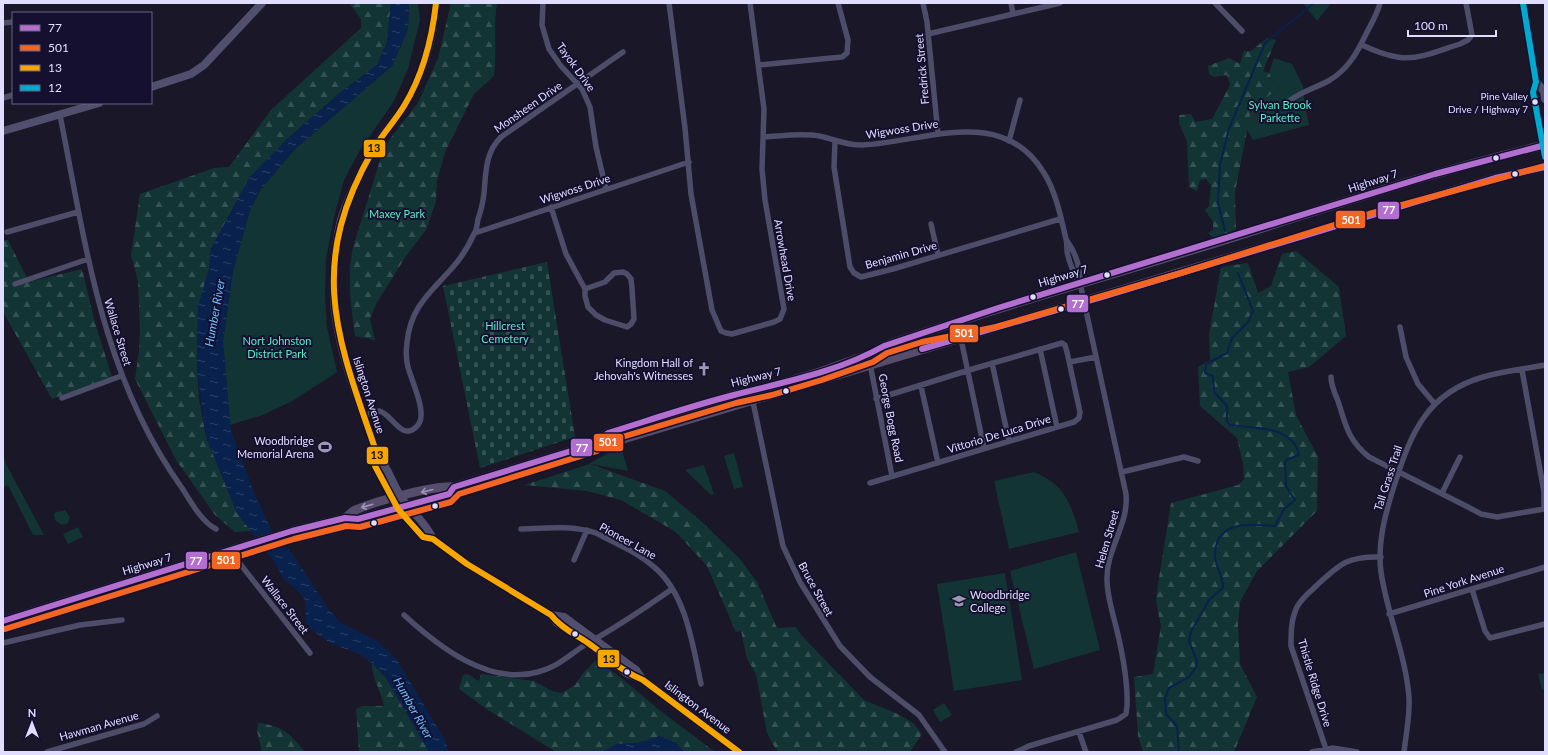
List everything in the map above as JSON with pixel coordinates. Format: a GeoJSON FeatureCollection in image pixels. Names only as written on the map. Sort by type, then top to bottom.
{"type":"FeatureCollection","features":[{"type":"Feature","properties":{"kind":"main road"},"geometry":{"type":"LineString","coordinates":[[152,87],[191,74],[204,65],[261,3]]}},
{"type":"Feature","properties":{"kind":"main road","name":"Islington Avenue"},"geometry":{"type":"LineString","coordinates":[[436,3],[432,36],[412,90],[404,106],[378,142],[344,209],[339,236],[334,283],[336,317],[350,376],[378,457],[384,464],[396,497],[398,509],[423,537],[433,539],[467,564],[551,615],[558,623],[636,670],[643,680],[739,752]]}},
{"type":"Feature","properties":{"kind":"main road"},"geometry":{"type":"LineString","coordinates":[[1523,3],[1536,82],[1533,92],[1545,157]]}},
{"type":"Feature","properties":{"kind":"main road"},"geometry":{"type":"LineString","coordinates":[[1536,82],[1544,91],[1545,99]]}},
{"type":"Feature","properties":{"kind":"main road"},"geometry":{"type":"LineString","coordinates":[[3,131],[96,104]]}},
{"type":"Feature","properties":{"kind":"main road","name":"Highway 7"},"geometry":{"type":"LineString","coordinates":[[345,518],[357,509],[396,497],[445,486],[454,487],[594,444],[610,443],[820,372],[870,354],[884,346],[945,325],[1435,174],[1544,145]]}},
{"type":"Feature","properties":{"kind":"main road","name":"Highway 7"},"geometry":{"type":"LineString","coordinates":[[751,396],[960,339],[1495,178],[1545,167]]}},
{"type":"Feature","properties":{"kind":"main road","name":"Highway 7"},"geometry":{"type":"LineString","coordinates":[[3,621],[292,531],[345,518],[358,519],[449,494],[454,487]]}},
{"type":"Feature","properties":{"kind":"main road","name":"Islington Avenue"},"geometry":{"type":"LineString","coordinates":[[396,497],[408,506],[429,529],[433,539]]}},
{"type":"Feature","properties":{"kind":"street","name":"Tayok Drive"},"geometry":{"type":"LineString","coordinates":[[543,3],[542,25],[549,49],[585,93],[590,107],[596,147],[606,189]]}},
{"type":"Feature","properties":{"kind":"street"},"geometry":{"type":"LineString","coordinates":[[669,3],[689,162]]}},
{"type":"Feature","properties":{"kind":"street"},"geometry":{"type":"LineString","coordinates":[[750,3],[764,109],[765,137]]}},
{"type":"Feature","properties":{"kind":"street"},"geometry":{"type":"LineString","coordinates":[[759,65],[842,57],[847,53],[848,40],[838,3]]}},
{"type":"Feature","properties":{"kind":"street","name":"Fredrick Street"},"geometry":{"type":"LineString","coordinates":[[924,3],[938,134]]}},
{"type":"Feature","properties":{"kind":"street"},"geometry":{"type":"LineString","coordinates":[[1010,3],[1013,14]]}},
{"type":"Feature","properties":{"kind":"street"},"geometry":{"type":"LineString","coordinates":[[928,34],[1060,3]]}},
{"type":"Feature","properties":{"kind":"street"},"geometry":{"type":"LineString","coordinates":[[1215,3],[1242,32]]}},
{"type":"Feature","properties":{"kind":"street"},"geometry":{"type":"LineString","coordinates":[[1289,101],[1301,92],[1322,84],[1344,70],[1362,45],[1380,3]]}},
{"type":"Feature","properties":{"kind":"street"},"geometry":{"type":"LineString","coordinates":[[1362,45],[1388,56],[1407,59],[1460,44],[1472,36],[1466,3]]}},
{"type":"Feature","properties":{"kind":"street","name":"Monsheen Drive"},"geometry":{"type":"LineString","coordinates":[[365,416],[378,411],[384,413],[398,428],[404,430],[411,430],[422,420],[421,409],[408,367],[406,348],[412,318],[426,295],[454,266],[475,233],[484,199],[487,160],[493,146],[501,137],[623,52]]}},
{"type":"Feature","properties":{"kind":"street"},"geometry":{"type":"LineString","coordinates":[[1009,141],[1020,100]]}},
{"type":"Feature","properties":{"kind":"street","name":"Wallace Street"},"geometry":{"type":"LineString","coordinates":[[60,115],[88,259],[104,322],[121,376],[164,462],[205,520],[216,529]]}},
{"type":"Feature","properties":{"kind":"street","name":"Wigwoss Drive"},"geometry":{"type":"LineString","coordinates":[[765,137],[804,135],[819,136],[835,142],[862,146],[965,131],[982,132],[1009,141],[1031,157],[1044,173],[1053,192],[1067,241],[1074,250],[1080,268],[1080,283],[1084,302]]}},
{"type":"Feature","properties":{"kind":"street","name":"Arrowhead Drive"},"geometry":{"type":"LineString","coordinates":[[689,162],[696,221],[712,310],[717,325],[721,331],[732,334],[774,322],[780,319],[784,309],[765,200],[762,169],[765,137]]}},
{"type":"Feature","properties":{"kind":"street","name":"Benjamin Drive"},"geometry":{"type":"LineString","coordinates":[[835,142],[834,167],[850,267],[854,273],[861,277],[1060,219]]}},
{"type":"Feature","properties":{"kind":"street","name":"Wigwoss Drive"},"geometry":{"type":"LineString","coordinates":[[475,233],[689,162]]}},
{"type":"Feature","properties":{"kind":"street"},"geometry":{"type":"LineString","coordinates":[[551,207],[566,254],[585,289],[588,307],[596,315],[614,324],[627,327],[632,324],[634,319],[632,288],[631,279],[627,274],[623,272],[614,273],[605,282],[585,289]]}},
{"type":"Feature","properties":{"kind":"street"},"geometry":{"type":"LineString","coordinates":[[7,232],[78,212]]}},
{"type":"Feature","properties":{"kind":"street"},"geometry":{"type":"LineString","coordinates":[[931,224],[938,255]]}},
{"type":"Feature","properties":{"kind":"street"},"geometry":{"type":"LineString","coordinates":[[15,284],[88,259]]}},
{"type":"Feature","properties":{"kind":"street","name":"Helen Street"},"geometry":{"type":"LineString","coordinates":[[1016,752],[1029,746],[1117,720],[1126,714],[1127,698],[1119,642],[1109,602],[1106,579],[1110,557],[1126,513],[1126,494],[1084,302]]}},
{"type":"Feature","properties":{"kind":"street"},"geometry":{"type":"LineString","coordinates":[[1400,327],[1406,357],[1418,384],[1434,403]]}},
{"type":"Feature","properties":{"kind":"street"},"geometry":{"type":"LineString","coordinates":[[960,339],[984,448]]}},
{"type":"Feature","properties":{"kind":"street","name":"Vittorio De Luca Drive"},"geometry":{"type":"LineString","coordinates":[[870,483],[1074,422],[1079,418],[1080,412],[1070,362],[1065,345],[1062,343],[876,399]]}},
{"type":"Feature","properties":{"kind":"street"},"geometry":{"type":"LineString","coordinates":[[1040,349],[1057,427]]}},
{"type":"Feature","properties":{"kind":"street"},"geometry":{"type":"LineString","coordinates":[[1070,362],[1096,357]]}},
{"type":"Feature","properties":{"kind":"street"},"geometry":{"type":"LineString","coordinates":[[992,363],[1010,441]]}},
{"type":"Feature","properties":{"kind":"street","name":"George Bogg Road"},"geometry":{"type":"LineString","coordinates":[[870,364],[892,476]]}},
{"type":"Feature","properties":{"kind":"street","name":"Tall Grass Trail"},"geometry":{"type":"LineString","coordinates":[[1404,752],[1410,710],[1409,696],[1405,672],[1381,573],[1382,537],[1387,510],[1399,471],[1415,432],[1434,403],[1454,390],[1477,379],[1545,365]]}},
{"type":"Feature","properties":{"kind":"street"},"geometry":{"type":"LineString","coordinates":[[1331,377],[1343,423],[1352,440],[1369,457],[1474,510],[1492,517],[1544,509],[1544,492],[1522,370]]}},
{"type":"Feature","properties":{"kind":"street"},"geometry":{"type":"LineString","coordinates":[[62,398],[121,376]]}},
{"type":"Feature","properties":{"kind":"street"},"geometry":{"type":"LineString","coordinates":[[922,386],[938,463]]}},
{"type":"Feature","properties":{"kind":"street","name":"Bruce Street"},"geometry":{"type":"LineString","coordinates":[[751,396],[783,546],[800,582],[816,611],[840,646],[870,677],[919,715],[944,752]]}},
{"type":"Feature","properties":{"kind":"street"},"geometry":{"type":"LineString","coordinates":[[1122,472],[1184,457],[1198,461]]}},
{"type":"Feature","properties":{"kind":"street"},"geometry":{"type":"LineString","coordinates":[[1442,493],[1460,457]]}},
{"type":"Feature","properties":{"kind":"street","name":"Pioneer Lane"},"geometry":{"type":"LineString","coordinates":[[521,529],[573,528],[587,530],[596,533],[646,560],[662,574],[680,602],[702,684]]}},
{"type":"Feature","properties":{"kind":"street","name":"Pioneer Lane"},"geometry":{"type":"LineString","coordinates":[[574,560],[587,530]]}},
{"type":"Feature","properties":{"kind":"street","name":"Wallace Street"},"geometry":{"type":"LineString","coordinates":[[230,551],[310,653]]}},
{"type":"Feature","properties":{"kind":"street","name":"Thistle Ridge Drive"},"geometry":{"type":"LineString","coordinates":[[1326,749],[1291,646],[1290,632],[1293,617],[1297,606],[1306,595],[1341,564],[1358,557],[1381,557]]}},
{"type":"Feature","properties":{"kind":"street","name":"Pine York Avenue"},"geometry":{"type":"LineString","coordinates":[[1390,614],[1545,567]]}},
{"type":"Feature","properties":{"kind":"street"},"geometry":{"type":"LineString","coordinates":[[404,615],[420,629],[464,660],[498,672],[521,674],[538,672],[568,658],[672,589]]}},
{"type":"Feature","properties":{"kind":"street"},"geometry":{"type":"LineString","coordinates":[[1472,589],[1485,631],[1490,638],[1545,624]]}},
{"type":"Feature","properties":{"kind":"street"},"geometry":{"type":"LineString","coordinates":[[3,643],[80,625],[122,620]]}},
{"type":"Feature","properties":{"kind":"street","name":"Hawman Avenue"},"geometry":{"type":"LineString","coordinates":[[47,752],[144,724],[157,716]]}},
{"type":"Feature","properties":{"kind":"street"},"geometry":{"type":"LineString","coordinates":[[1079,732],[1086,752]]}},
{"type":"Feature","properties":{"kind":"street"},"geometry":{"type":"LineString","coordinates":[[1312,752],[1333,748],[1357,752]]}},
{"type":"Feature","properties":{"kind":"green space"},"geometry":{"type":"Polygon","coordinates":[[[349,3],[391,3],[387,42],[377,65],[341,92],[288,138],[249,178],[211,249],[209,269],[198,307],[197,370],[199,399],[206,437],[237,513],[251,531],[235,532],[215,515],[176,460],[135,379],[140,329],[138,281],[131,255],[140,194],[214,168],[229,167],[271,110],[361,28],[361,19],[349,3]]]}},
{"type":"Feature","properties":{"kind":"green space","name":"Nort Johnston District Park"},"geometry":{"type":"Polygon","coordinates":[[[409,3],[418,3],[420,20],[408,69],[394,101],[360,150],[344,180],[334,217],[326,259],[325,296],[327,327],[337,372],[294,400],[263,415],[230,425],[223,341],[233,271],[250,210],[261,189],[295,149],[392,66],[408,29],[409,3]]]}},
{"type":"Feature","properties":{"kind":"green space","name":"Maxey Park"},"geometry":{"type":"Polygon","coordinates":[[[451,3],[497,3],[495,21],[494,76],[474,94],[445,152],[437,181],[436,201],[426,230],[406,256],[376,304],[370,319],[375,340],[355,336],[350,278],[350,266],[354,244],[382,154],[389,140],[418,103],[438,58],[451,3]]]}},
{"type":"Feature","properties":{"kind":"green space"},"geometry":{"type":"Polygon","coordinates":[[[1303,3],[1331,3],[1317,21],[1303,3]]]}},
{"type":"Feature","properties":{"kind":"green space"},"geometry":{"type":"Polygon","coordinates":[[[1267,38],[1276,40],[1263,71],[1269,73],[1274,84],[1280,88],[1278,91],[1266,97],[1251,111],[1235,192],[1236,230],[1213,238],[1208,233],[1213,230],[1213,222],[1205,210],[1209,206],[1211,185],[1206,179],[1200,180],[1197,191],[1189,187],[1187,141],[1179,123],[1179,115],[1191,114],[1195,122],[1212,119],[1230,85],[1227,75],[1214,77],[1209,74],[1208,66],[1229,58],[1240,64],[1244,51],[1251,51],[1267,38]]]}},
{"type":"Feature","properties":{"kind":"green space","name":"Sylvan Brook Parkette"},"geometry":{"type":"Polygon","coordinates":[[[1274,58],[1292,64],[1303,86],[1309,125],[1253,140],[1246,128],[1251,111],[1266,97],[1278,91],[1280,88],[1274,84],[1269,73],[1274,58]]]}},
{"type":"Feature","properties":{"kind":"green space"},"geometry":{"type":"Polygon","coordinates":[[[3,240],[8,240],[29,282],[82,269],[94,319],[112,377],[52,399],[3,312],[3,240]]]}},
{"type":"Feature","properties":{"kind":"green space"},"geometry":{"type":"Polygon","coordinates":[[[1296,251],[1339,287],[1346,336],[1309,367],[1288,372],[1296,415],[1318,457],[1317,511],[1257,571],[1240,602],[1238,625],[1240,664],[1257,697],[1234,752],[1143,752],[1138,736],[1134,677],[1153,674],[1161,626],[1156,601],[1171,503],[1238,485],[1244,479],[1243,464],[1237,438],[1200,406],[1198,367],[1210,360],[1209,334],[1221,267],[1248,263],[1258,293],[1271,286],[1282,254],[1296,251]]]}},
{"type":"Feature","properties":{"kind":"green space","name":"Hillcrest Cemetery"},"geometry":{"type":"Polygon","coordinates":[[[547,262],[575,437],[480,468],[443,286],[547,262]]]}},
{"type":"Feature","properties":{"kind":"green space"},"geometry":{"type":"Polygon","coordinates":[[[621,446],[628,471],[590,464],[590,463],[621,446]]]}},
{"type":"Feature","properties":{"kind":"green space"},"geometry":{"type":"Polygon","coordinates":[[[3,453],[6,464],[44,535],[33,535],[8,485],[3,487],[3,453]]]}},
{"type":"Feature","properties":{"kind":"green space"},"geometry":{"type":"Polygon","coordinates":[[[734,453],[743,487],[734,489],[724,456],[734,453]]]}},
{"type":"Feature","properties":{"kind":"green space"},"geometry":{"type":"Polygon","coordinates":[[[590,464],[665,491],[702,522],[739,558],[757,582],[777,628],[796,627],[801,635],[864,700],[898,714],[913,723],[922,734],[910,752],[779,752],[775,748],[767,733],[756,674],[747,659],[741,631],[736,632],[707,566],[676,532],[621,500],[587,491],[524,485],[590,464]]]}},
{"type":"Feature","properties":{"kind":"green space"},"geometry":{"type":"Polygon","coordinates":[[[704,465],[714,494],[711,495],[685,470],[704,465]]]}},
{"type":"Feature","properties":{"kind":"green space"},"geometry":{"type":"Polygon","coordinates":[[[1034,472],[1053,482],[1065,496],[1073,512],[1079,532],[1009,549],[994,481],[1034,472]]]}},
{"type":"Feature","properties":{"kind":"green space"},"geometry":{"type":"Polygon","coordinates":[[[65,510],[70,518],[68,523],[62,525],[55,520],[54,513],[65,510]]]}},
{"type":"Feature","properties":{"kind":"green space"},"geometry":{"type":"Polygon","coordinates":[[[78,527],[83,537],[68,544],[63,534],[78,527]]]}},
{"type":"Feature","properties":{"kind":"green space"},"geometry":{"type":"Polygon","coordinates":[[[1076,552],[1100,650],[1034,669],[1010,571],[1076,552]]]}},
{"type":"Feature","properties":{"kind":"green space"},"geometry":{"type":"Polygon","coordinates":[[[1005,573],[1022,680],[954,691],[937,584],[1005,573]]]}},
{"type":"Feature","properties":{"kind":"green space"},"geometry":{"type":"Polygon","coordinates":[[[596,660],[620,677],[658,709],[715,752],[684,752],[677,744],[660,736],[638,743],[617,744],[602,752],[556,752],[488,710],[459,689],[463,675],[467,674],[479,681],[481,674],[534,681],[552,691],[562,693],[575,685],[583,673],[596,660]]]}},
{"type":"Feature","properties":{"kind":"green space"},"geometry":{"type":"Polygon","coordinates":[[[372,663],[386,678],[429,752],[359,752],[356,709],[362,706],[384,706],[373,673],[372,663]]]}},
{"type":"Feature","properties":{"kind":"green space"},"geometry":{"type":"Polygon","coordinates":[[[1545,673],[1545,689],[1542,690],[1538,674],[1545,673]]]}},
{"type":"Feature","properties":{"kind":"green space"},"geometry":{"type":"Polygon","coordinates":[[[944,703],[952,715],[940,722],[933,710],[944,703]]]}},
{"type":"Feature","properties":{"kind":"green space"},"geometry":{"type":"Polygon","coordinates":[[[258,723],[280,728],[290,735],[305,752],[262,752],[257,731],[258,723]]]}},
{"type":"Feature","properties":{"kind":"water","name":"Humber River"},"geometry":{"type":"Polygon","coordinates":[[[391,3],[409,3],[408,29],[392,66],[295,149],[261,189],[250,210],[233,271],[223,341],[231,430],[252,487],[273,534],[292,553],[329,610],[340,622],[379,642],[397,660],[446,742],[448,752],[429,752],[386,678],[372,663],[361,655],[330,643],[313,631],[306,623],[305,600],[297,590],[284,580],[275,563],[237,513],[206,437],[197,370],[198,307],[209,269],[211,249],[249,178],[288,138],[341,92],[377,65],[387,42],[391,3]]]}},
{"type":"Feature","properties":{"kind":"water"},"geometry":{"type":"Polygon","coordinates":[[[660,736],[677,744],[684,752],[602,752],[617,744],[638,743],[660,736]]]}},
{"type":"Feature","properties":{"kind":"waterway"},"geometry":{"type":"LineString","coordinates":[[1225,231],[1218,203],[1220,165],[1229,129],[1265,43],[1314,3]]}},
{"type":"Feature","properties":{"kind":"waterway"},"geometry":{"type":"LineString","coordinates":[[1179,752],[1177,726],[1166,714],[1165,698],[1169,688],[1189,677],[1196,667],[1197,661],[1189,641],[1191,632],[1209,600],[1223,588],[1215,557],[1217,543],[1227,530],[1234,527],[1250,525],[1275,526],[1284,509],[1295,500],[1286,486],[1285,462],[1286,460],[1299,455],[1296,446],[1289,438],[1271,430],[1229,425],[1227,420],[1227,406],[1214,392],[1213,376],[1205,373],[1206,364],[1227,353],[1232,338],[1248,322],[1253,311],[1238,273]]}},
{"type":"Feature","properties":{"kind":"transit line","name":"13"},"geometry":{"type":"LineString","coordinates":[[436,3],[426,56],[411,94],[373,150],[352,192],[339,231],[334,268],[335,304],[341,340],[351,376],[378,457],[375,466],[398,509],[423,537],[433,539],[467,564],[551,615],[564,627],[621,668],[643,680],[739,752]]}},
{"type":"Feature","properties":{"kind":"transit line","name":"12"},"geometry":{"type":"LineString","coordinates":[[1523,3],[1536,82],[1533,92],[1545,157]]}},
{"type":"Feature","properties":{"kind":"transit line","name":"77"},"geometry":{"type":"LineString","coordinates":[[3,621],[292,531],[345,518],[358,519],[449,494],[454,487],[594,444],[608,433],[702,404],[830,370],[884,346],[998,308],[1435,174],[1545,145]]}},
{"type":"Feature","properties":{"kind":"transit line","name":"501"},"geometry":{"type":"LineString","coordinates":[[5,629],[294,539],[346,526],[360,527],[451,502],[459,494],[597,451],[612,440],[736,403],[772,395],[822,380],[873,362],[887,353],[922,342],[996,327],[1181,273],[1369,214],[1545,166]]}},
{"type":"Feature","properties":{"kind":"transit line","name":"77"},"geometry":{"type":"LineString","coordinates":[[922,349],[1105,296],[1495,178],[1545,167]]}},
{"type":"Feature","properties":{"kind":"place","name":"Pine Valley Drive / Highway 7"},"geometry":{"type":"Point","coordinates":[1535,102]}},
{"type":"Feature","properties":{"kind":"place","name":"Kingdom Hall of Jehovah's Witnesses"},"geometry":{"type":"Point","coordinates":[704,369]}},
{"type":"Feature","properties":{"kind":"place","name":"Woodbridge Memorial Arena"},"geometry":{"type":"Point","coordinates":[325,447]}},
{"type":"Feature","properties":{"kind":"place","name":"Woodbridge College"},"geometry":{"type":"Point","coordinates":[959,601]}}]}
